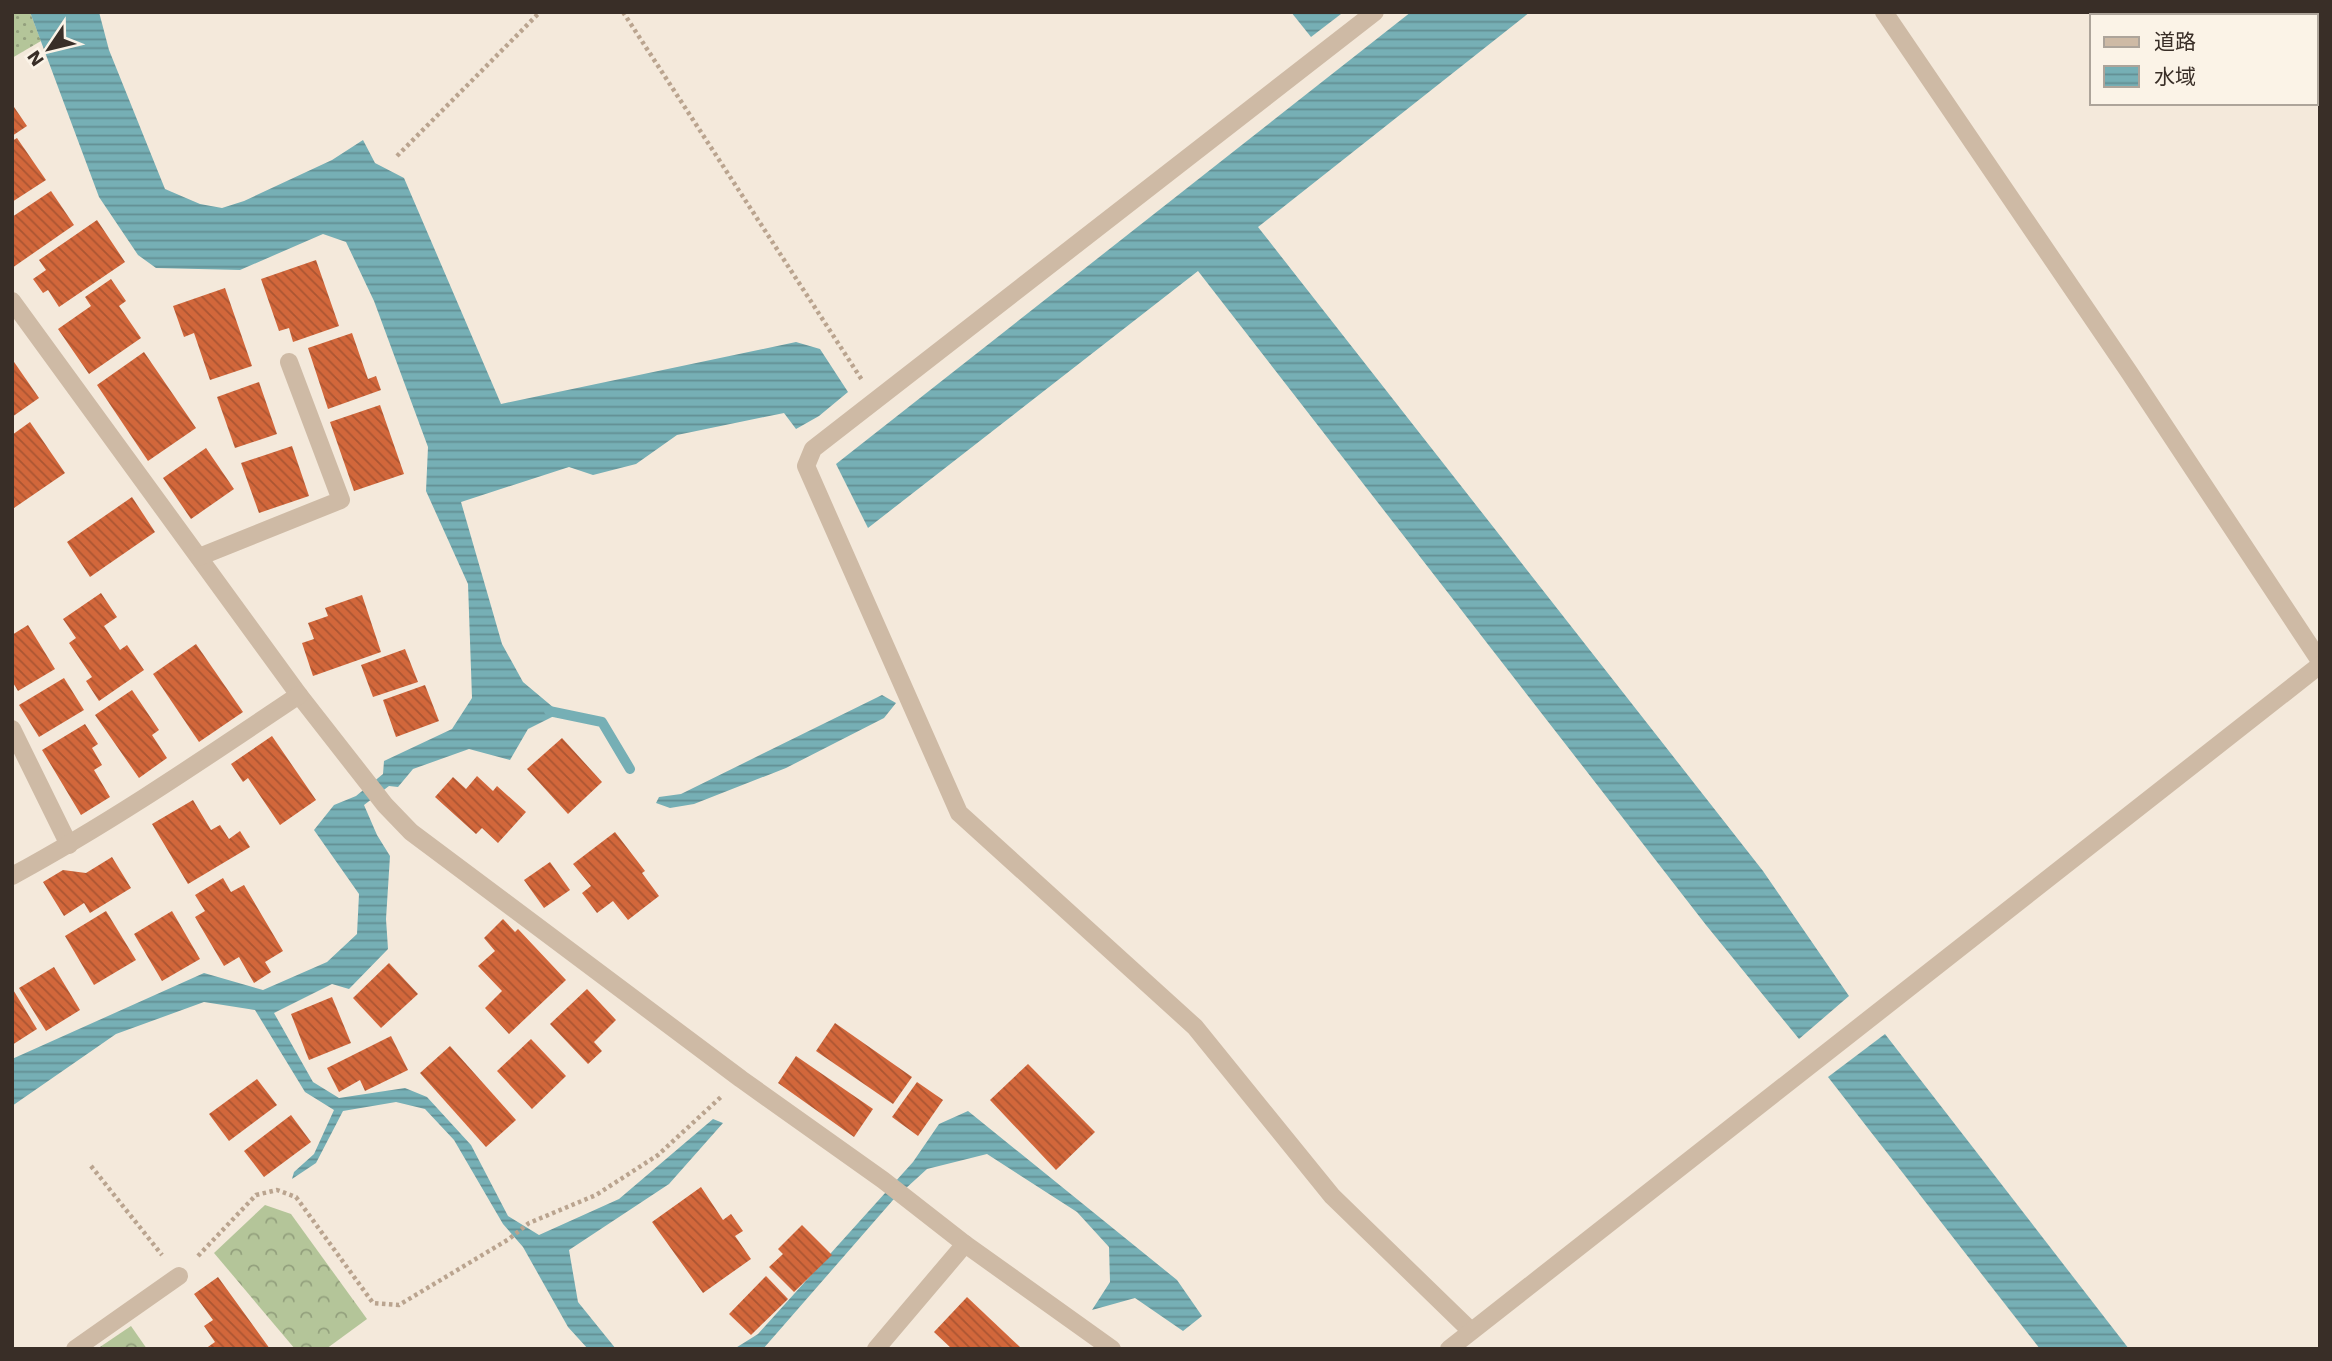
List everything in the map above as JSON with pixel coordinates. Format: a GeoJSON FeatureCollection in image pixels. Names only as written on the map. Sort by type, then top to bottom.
{"type":"FeatureCollection","features":[{"type":"Feature","properties":{"kind":"street"},"geometry":{"type":"LineString","coordinates":[[1375,12],[813,449],[806,466],[959,813],[1195,1027],[1332,1196],[1471,1331]]}},
{"type":"Feature","properties":{"kind":"street"},"geometry":{"type":"LineString","coordinates":[[1449,1349],[2320,663],[2129,372],[1884,12]]}},
{"type":"Feature","properties":{"kind":"street"},"geometry":{"type":"LineString","coordinates":[[12,301],[18,319],[199,556],[299,695],[384,805],[411,832],[741,1079],[1112,1349]]}},
{"type":"Feature","properties":{"kind":"street"},"geometry":{"type":"LineString","coordinates":[[199,556],[341,500],[289,362]]}},
{"type":"Feature","properties":{"kind":"street"},"geometry":{"type":"LineString","coordinates":[[12,876],[145,798],[299,695]]}},
{"type":"Feature","properties":{"kind":"street"},"geometry":{"type":"LineString","coordinates":[[12,729],[69,845]]}},
{"type":"Feature","properties":{"kind":"street"},"geometry":{"type":"LineString","coordinates":[[876,1349],[965,1244]]}},
{"type":"Feature","properties":{"kind":"street"},"geometry":{"type":"LineString","coordinates":[[75,1349],[178,1276]]}},
{"type":"Feature","properties":{"kind":"path"},"geometry":{"type":"LineString","coordinates":[[397,156],[540,12]]}},
{"type":"Feature","properties":{"kind":"path"},"geometry":{"type":"LineString","coordinates":[[623,12],[875,401]]}},
{"type":"Feature","properties":{"kind":"path"},"geometry":{"type":"LineString","coordinates":[[91,1166],[178,1276],[256,1195],[277,1190],[296,1197],[373,1303],[399,1305],[509,1239],[529,1223],[596,1195],[658,1155],[741,1079]]}},
{"type":"Feature","properties":{"kind":"green space"},"geometry":{"type":"Polygon","coordinates":[[[12,12],[30,12],[41,41],[12,58],[12,12]]]}},
{"type":"Feature","properties":{"kind":"green space"},"geometry":{"type":"Polygon","coordinates":[[[265,1205],[291,1214],[367,1319],[326,1349],[295,1349],[214,1253],[265,1205]]]}},
{"type":"Feature","properties":{"kind":"green space"},"geometry":{"type":"Polygon","coordinates":[[[131,1326],[147,1349],[97,1349],[131,1326]]]}},
{"type":"Feature","properties":{"kind":"water"},"geometry":{"type":"Polygon","coordinates":[[[30,12],[99,12],[109,50],[165,189],[200,204],[222,208],[244,201],[332,160],[363,140],[375,163],[404,178],[501,404],[796,342],[820,349],[848,392],[819,416],[796,429],[784,413],[677,435],[636,464],[593,475],[569,467],[461,502],[502,644],[523,682],[560,713],[528,729],[510,760],[469,749],[413,769],[398,787],[389,786],[364,805],[390,856],[386,919],[388,949],[349,989],[332,984],[274,1013],[313,1082],[339,1098],[405,1088],[427,1097],[471,1145],[508,1216],[539,1235],[619,1199],[713,1119],[723,1123],[669,1184],[569,1250],[578,1302],[616,1349],[588,1349],[568,1327],[523,1247],[503,1224],[454,1140],[425,1109],[396,1102],[343,1111],[316,1163],[292,1179],[294,1172],[314,1154],[334,1110],[305,1092],[255,1010],[204,1002],[116,1034],[12,1106],[12,1059],[204,973],[263,990],[327,962],[357,934],[359,894],[314,830],[334,805],[356,796],[383,774],[384,761],[452,729],[472,698],[468,584],[426,491],[428,447],[374,301],[346,242],[323,234],[240,270],[156,268],[138,255],[99,197],[30,12]]]}},
{"type":"Feature","properties":{"kind":"water"},"geometry":{"type":"Polygon","coordinates":[[[1291,12],[1340,12],[1341,14],[1311,37],[1291,12]]]}},
{"type":"Feature","properties":{"kind":"water"},"geometry":{"type":"Polygon","coordinates":[[[1411,12],[1530,12],[1258,227],[1763,871],[1849,996],[1799,1039],[1706,925],[1198,271],[868,528],[836,464],[1411,12]]]}},
{"type":"Feature","properties":{"kind":"water"},"geometry":{"type":"Polygon","coordinates":[[[882,695],[896,703],[884,718],[786,768],[694,804],[670,808],[656,803],[659,797],[681,794],[882,695]]]}},
{"type":"Feature","properties":{"kind":"water"},"geometry":{"type":"Polygon","coordinates":[[[1885,1034],[2129,1349],[2040,1349],[1828,1077],[1885,1034]]]}},
{"type":"Feature","properties":{"kind":"water"},"geometry":{"type":"Polygon","coordinates":[[[968,1111],[1177,1280],[1202,1316],[1183,1331],[1135,1298],[1092,1310],[1110,1282],[1109,1247],[1077,1212],[987,1154],[927,1169],[893,1200],[763,1349],[734,1349],[758,1334],[913,1162],[939,1124],[968,1111]]]}},
{"type":"Feature","properties":{"kind":"building"},"geometry":{"type":"Polygon","coordinates":[[[12,104],[27,126],[12,136],[12,104]]]}},
{"type":"Feature","properties":{"kind":"building"},"geometry":{"type":"Polygon","coordinates":[[[17,138],[46,180],[12,202],[12,141],[17,138]]]}},
{"type":"Feature","properties":{"kind":"building"},"geometry":{"type":"Polygon","coordinates":[[[51,191],[74,225],[12,268],[12,217],[51,191]]]}},
{"type":"Feature","properties":{"kind":"building"},"geometry":{"type":"Polygon","coordinates":[[[97,220],[125,262],[59,307],[48,290],[43,293],[33,279],[46,270],[39,260],[97,220]]]}},
{"type":"Feature","properties":{"kind":"building"},"geometry":{"type":"Polygon","coordinates":[[[316,260],[339,326],[293,342],[289,328],[279,331],[261,279],[316,260]]]}},
{"type":"Feature","properties":{"kind":"building"},"geometry":{"type":"Polygon","coordinates":[[[111,279],[126,301],[119,306],[141,338],[89,374],[58,329],[91,306],[85,297],[111,279]]]}},
{"type":"Feature","properties":{"kind":"building"},"geometry":{"type":"Polygon","coordinates":[[[225,288],[252,366],[210,380],[194,333],[184,337],[173,306],[225,288]]]}},
{"type":"Feature","properties":{"kind":"building"},"geometry":{"type":"Polygon","coordinates":[[[352,333],[368,379],[376,376],[381,390],[328,409],[308,348],[352,333]]]}},
{"type":"Feature","properties":{"kind":"building"},"geometry":{"type":"Polygon","coordinates":[[[144,352],[196,428],[148,461],[97,385],[144,352]]]}},
{"type":"Feature","properties":{"kind":"building"},"geometry":{"type":"Polygon","coordinates":[[[12,359],[39,398],[12,417],[12,359]]]}},
{"type":"Feature","properties":{"kind":"building"},"geometry":{"type":"Polygon","coordinates":[[[259,382],[277,434],[235,448],[217,397],[259,382]]]}},
{"type":"Feature","properties":{"kind":"building"},"geometry":{"type":"Polygon","coordinates":[[[380,405],[404,474],[354,491],[330,422],[380,405]]]}},
{"type":"Feature","properties":{"kind":"building"},"geometry":{"type":"Polygon","coordinates":[[[30,422],[65,473],[14,508],[12,435],[30,422]]]}},
{"type":"Feature","properties":{"kind":"building"},"geometry":{"type":"Polygon","coordinates":[[[292,446],[309,496],[259,513],[241,463],[292,446]]]}},
{"type":"Feature","properties":{"kind":"building"},"geometry":{"type":"Polygon","coordinates":[[[206,448],[234,489],[191,519],[163,478],[206,448]]]}},
{"type":"Feature","properties":{"kind":"building"},"geometry":{"type":"Polygon","coordinates":[[[132,497],[155,532],[90,577],[67,542],[132,497]]]}},
{"type":"Feature","properties":{"kind":"building"},"geometry":{"type":"Polygon","coordinates":[[[101,593],[117,617],[104,626],[120,650],[127,645],[144,670],[99,701],[86,681],[92,677],[69,643],[76,638],[63,619],[101,593]]]}},
{"type":"Feature","properties":{"kind":"building"},"geometry":{"type":"Polygon","coordinates":[[[362,595],[381,652],[313,676],[302,643],[314,639],[308,623],[328,616],[325,608],[362,595]]]}},
{"type":"Feature","properties":{"kind":"building"},"geometry":{"type":"Polygon","coordinates":[[[28,625],[55,669],[18,691],[12,681],[12,635],[28,625]]]}},
{"type":"Feature","properties":{"kind":"building"},"geometry":{"type":"Polygon","coordinates":[[[196,644],[243,712],[199,742],[153,674],[196,644]]]}},
{"type":"Feature","properties":{"kind":"building"},"geometry":{"type":"Polygon","coordinates":[[[405,649],[418,682],[373,697],[361,665],[405,649]]]}},
{"type":"Feature","properties":{"kind":"building"},"geometry":{"type":"Polygon","coordinates":[[[64,678],[84,710],[39,737],[19,705],[64,678]]]}},
{"type":"Feature","properties":{"kind":"building"},"geometry":{"type":"Polygon","coordinates":[[[425,685],[439,721],[396,737],[383,700],[425,685]]]}},
{"type":"Feature","properties":{"kind":"building"},"geometry":{"type":"Polygon","coordinates":[[[132,690],[159,730],[152,735],[167,758],[139,778],[95,715],[132,690]]]}},
{"type":"Feature","properties":{"kind":"building"},"geometry":{"type":"Polygon","coordinates":[[[85,724],[98,744],[92,748],[102,765],[94,770],[110,797],[81,815],[42,750],[85,724]]]}},
{"type":"Feature","properties":{"kind":"building"},"geometry":{"type":"Polygon","coordinates":[[[272,736],[316,800],[280,825],[248,778],[243,782],[231,764],[272,736]]]}},
{"type":"Feature","properties":{"kind":"building"},"geometry":{"type":"Polygon","coordinates":[[[562,738],[602,782],[568,814],[527,769],[562,738]]]}},
{"type":"Feature","properties":{"kind":"building"},"geometry":{"type":"Polygon","coordinates":[[[477,776],[493,791],[497,786],[526,812],[498,843],[482,828],[476,834],[435,797],[453,777],[466,789],[477,776]]]}},
{"type":"Feature","properties":{"kind":"building"},"geometry":{"type":"Polygon","coordinates":[[[193,800],[211,830],[220,825],[229,839],[240,831],[250,847],[188,884],[152,824],[193,800]]]}},
{"type":"Feature","properties":{"kind":"building"},"geometry":{"type":"Polygon","coordinates":[[[615,832],[645,871],[642,873],[659,896],[628,920],[613,901],[597,913],[582,893],[591,886],[573,864],[615,832]]]}},
{"type":"Feature","properties":{"kind":"building"},"geometry":{"type":"Polygon","coordinates":[[[112,857],[131,888],[90,913],[84,903],[64,916],[43,882],[63,870],[86,873],[112,857]]]}},
{"type":"Feature","properties":{"kind":"building"},"geometry":{"type":"Polygon","coordinates":[[[550,862],[570,890],[544,908],[524,880],[550,862]]]}},
{"type":"Feature","properties":{"kind":"building"},"geometry":{"type":"Polygon","coordinates":[[[223,878],[231,892],[244,885],[283,951],[265,962],[271,972],[254,983],[239,957],[224,966],[195,917],[205,911],[195,895],[223,878]]]}},
{"type":"Feature","properties":{"kind":"building"},"geometry":{"type":"Polygon","coordinates":[[[106,911],[136,960],[94,985],[65,936],[106,911]]]}},
{"type":"Feature","properties":{"kind":"building"},"geometry":{"type":"Polygon","coordinates":[[[172,911],[200,959],[162,981],[134,934],[172,911]]]}},
{"type":"Feature","properties":{"kind":"building"},"geometry":{"type":"Polygon","coordinates":[[[503,919],[515,932],[518,929],[566,980],[509,1034],[485,1008],[502,991],[478,966],[495,951],[484,938],[503,919]]]}},
{"type":"Feature","properties":{"kind":"building"},"geometry":{"type":"Polygon","coordinates":[[[389,963],[418,994],[381,1028],[353,998],[389,963]]]}},
{"type":"Feature","properties":{"kind":"building"},"geometry":{"type":"Polygon","coordinates":[[[54,967],[80,1010],[46,1031],[19,988],[54,967]]]}},
{"type":"Feature","properties":{"kind":"building"},"geometry":{"type":"Polygon","coordinates":[[[12,988],[37,1029],[12,1045],[12,988]]]}},
{"type":"Feature","properties":{"kind":"building"},"geometry":{"type":"Polygon","coordinates":[[[587,989],[616,1020],[594,1042],[602,1051],[588,1064],[550,1024],[587,989]]]}},
{"type":"Feature","properties":{"kind":"building"},"geometry":{"type":"Polygon","coordinates":[[[332,997],[351,1043],[309,1060],[291,1014],[332,997]]]}},
{"type":"Feature","properties":{"kind":"building"},"geometry":{"type":"Polygon","coordinates":[[[835,1023],[912,1077],[893,1104],[816,1051],[835,1023]]]}},
{"type":"Feature","properties":{"kind":"building"},"geometry":{"type":"Polygon","coordinates":[[[391,1036],[408,1070],[365,1091],[360,1080],[339,1092],[327,1068],[391,1036]]]}},
{"type":"Feature","properties":{"kind":"building"},"geometry":{"type":"Polygon","coordinates":[[[531,1039],[566,1076],[532,1109],[497,1071],[531,1039]]]}},
{"type":"Feature","properties":{"kind":"building"},"geometry":{"type":"Polygon","coordinates":[[[450,1046],[516,1120],[486,1147],[420,1073],[450,1046]]]}},
{"type":"Feature","properties":{"kind":"building"},"geometry":{"type":"Polygon","coordinates":[[[796,1056],[873,1109],[854,1137],[778,1083],[796,1056]]]}},
{"type":"Feature","properties":{"kind":"building"},"geometry":{"type":"Polygon","coordinates":[[[1028,1064],[1095,1132],[1056,1170],[990,1100],[1028,1064]]]}},
{"type":"Feature","properties":{"kind":"building"},"geometry":{"type":"Polygon","coordinates":[[[257,1079],[277,1105],[229,1141],[209,1114],[257,1079]]]}},
{"type":"Feature","properties":{"kind":"building"},"geometry":{"type":"Polygon","coordinates":[[[917,1082],[943,1100],[918,1136],[892,1117],[917,1082]]]}},
{"type":"Feature","properties":{"kind":"building"},"geometry":{"type":"Polygon","coordinates":[[[291,1115],[311,1142],[264,1177],[244,1151],[291,1115]]]}},
{"type":"Feature","properties":{"kind":"building"},"geometry":{"type":"Polygon","coordinates":[[[701,1187],[723,1220],[731,1214],[743,1231],[735,1236],[751,1259],[703,1293],[652,1222],[701,1187]]]}},
{"type":"Feature","properties":{"kind":"building"},"geometry":{"type":"Polygon","coordinates":[[[802,1225],[832,1255],[794,1292],[769,1267],[783,1254],[778,1249],[802,1225]]]}},
{"type":"Feature","properties":{"kind":"building"},"geometry":{"type":"Polygon","coordinates":[[[766,1276],[788,1299],[751,1335],[729,1314],[766,1276]]]}},
{"type":"Feature","properties":{"kind":"building"},"geometry":{"type":"Polygon","coordinates":[[[218,1277],[270,1349],[205,1349],[215,1342],[204,1326],[213,1320],[194,1294],[218,1277]]]}},
{"type":"Feature","properties":{"kind":"building"},"geometry":{"type":"Polygon","coordinates":[[[967,1297],[1022,1349],[952,1349],[934,1332],[967,1297]]]}},
{"type":"Feature","properties":{"kind":"waterway"},"geometry":{"type":"LineString","coordinates":[[549,711],[602,722],[630,769]]}}]}
